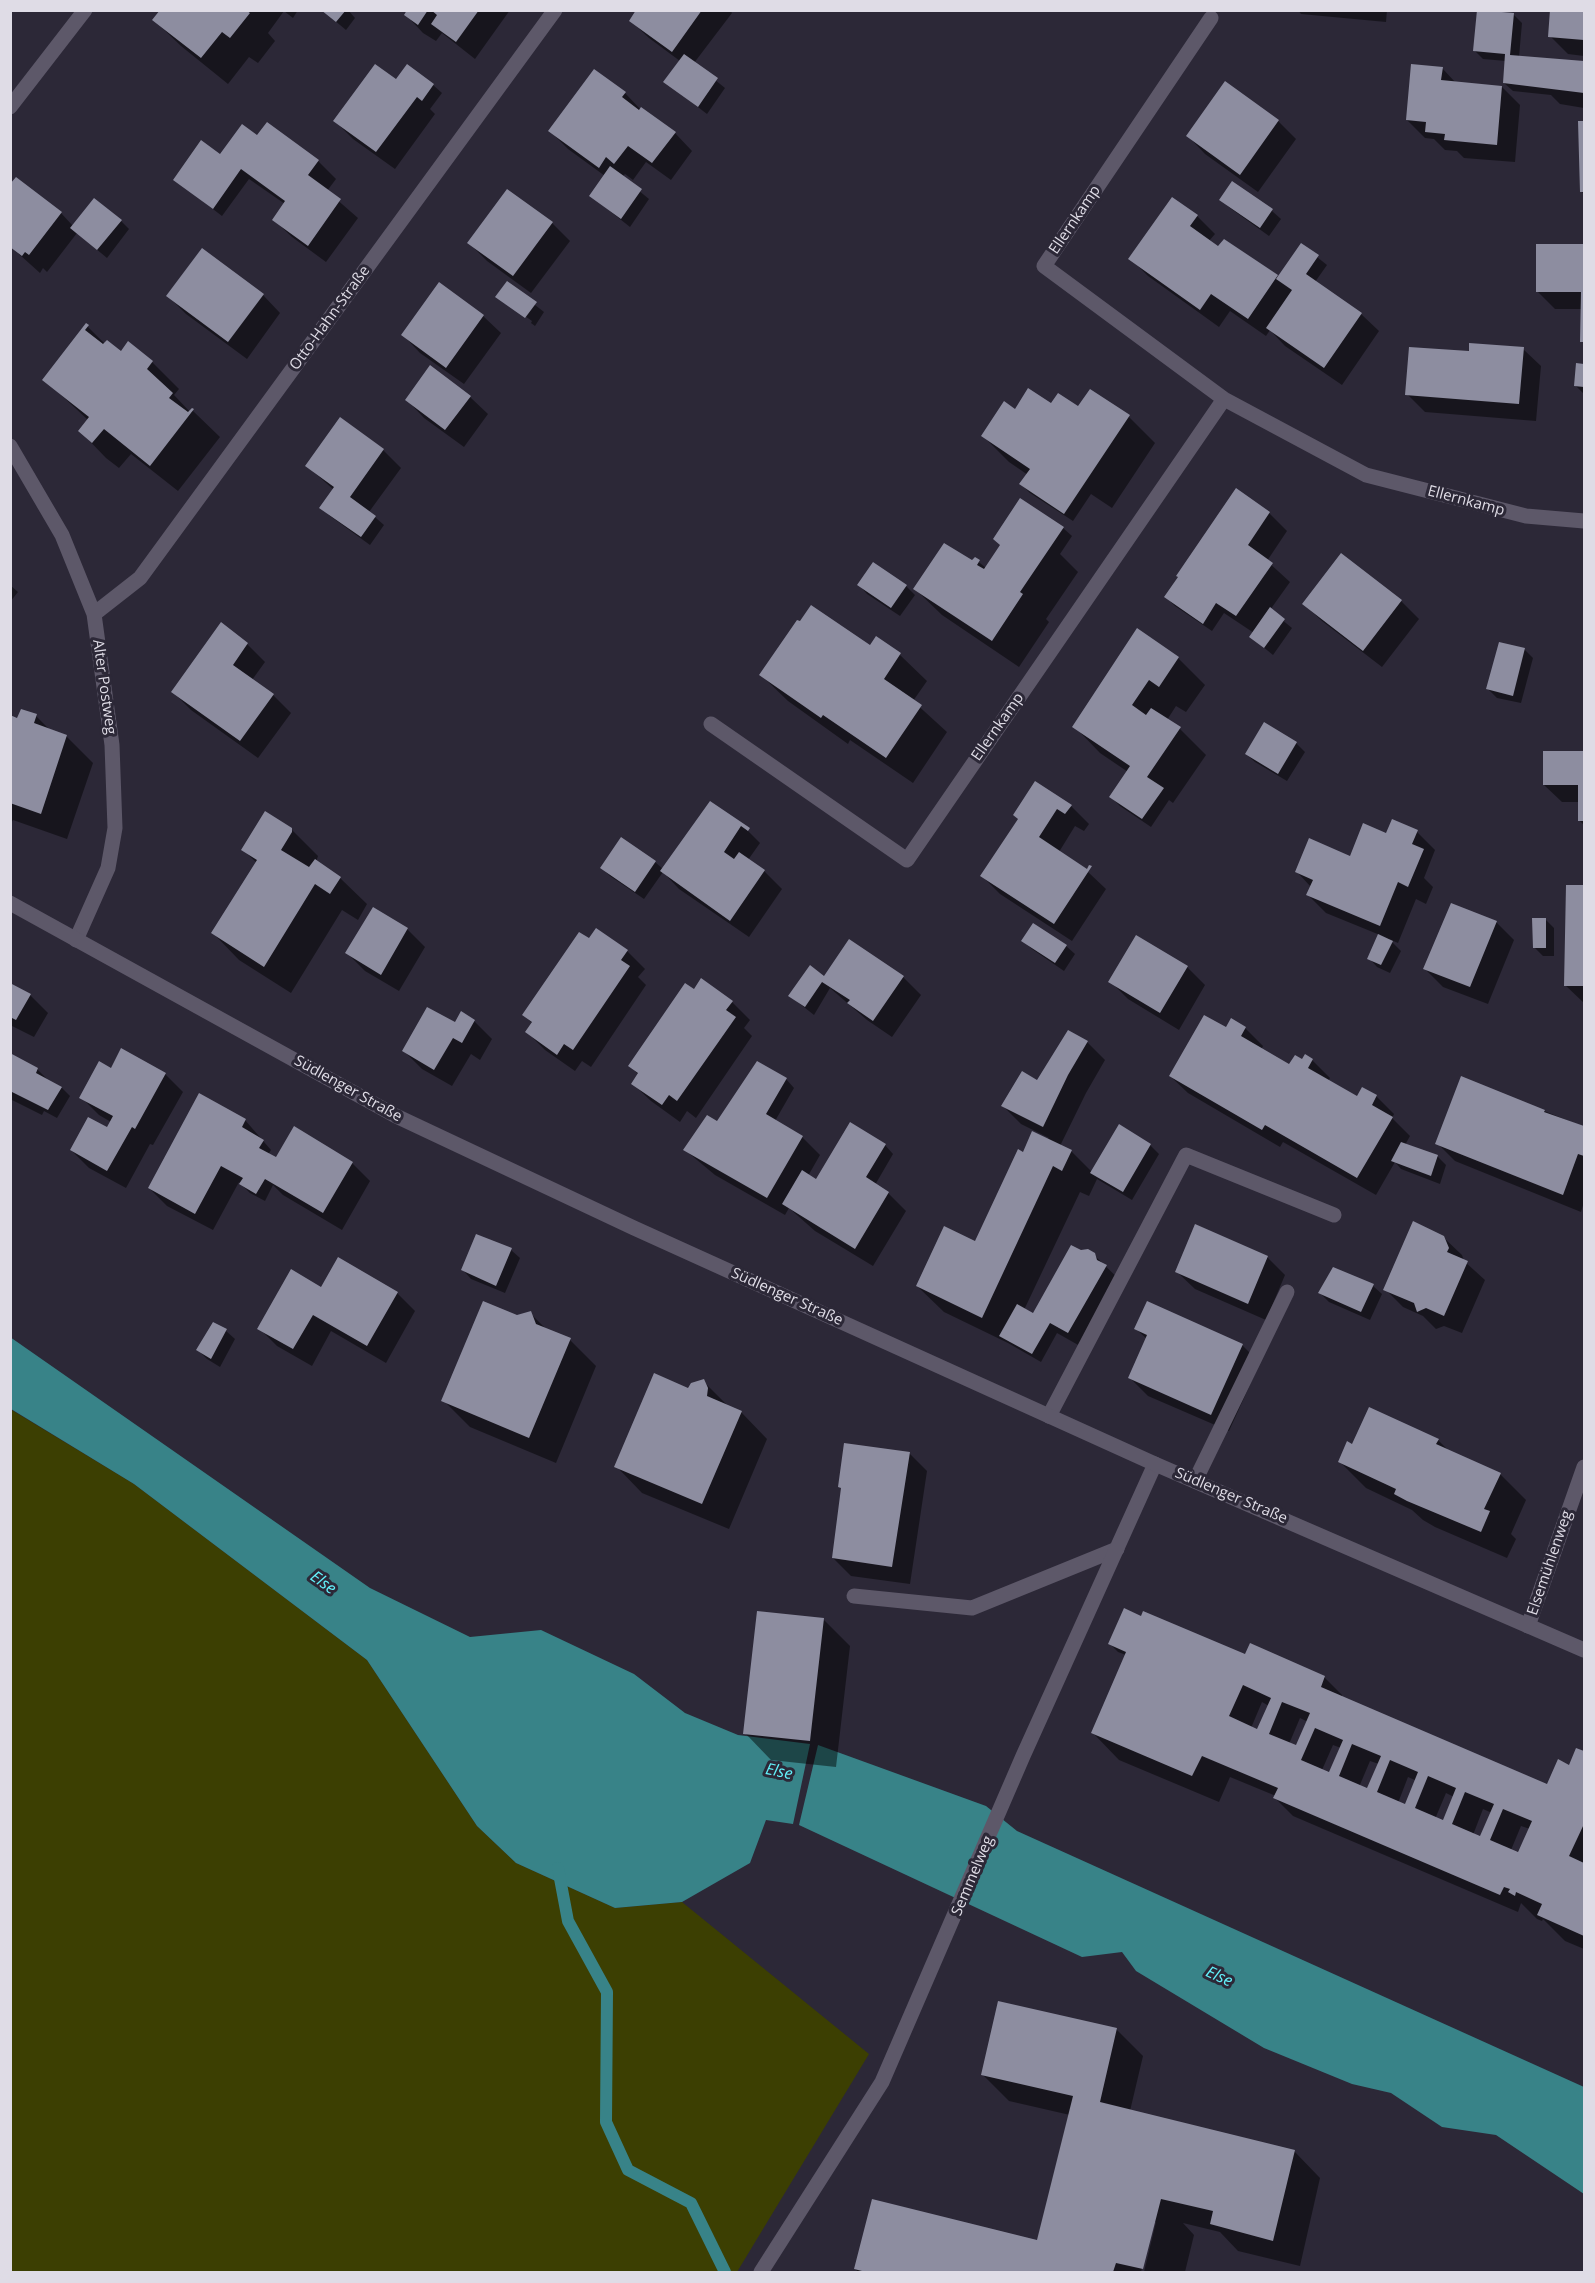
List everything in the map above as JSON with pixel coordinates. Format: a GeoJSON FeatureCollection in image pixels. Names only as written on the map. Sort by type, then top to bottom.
{"type":"FeatureCollection","features":[{"type":"Feature","properties":{"kind":"street"},"geometry":{"type":"LineString","coordinates":[[10,107],[85,10]]}},
{"type":"Feature","properties":{"kind":"street","name":"Otto-Hahn-Straße"},"geometry":{"type":"LineString","coordinates":[[94,614],[140,578],[555,10]]}},
{"type":"Feature","properties":{"kind":"street","name":"Ellernkamp"},"geometry":{"type":"LineString","coordinates":[[1211,18],[1044,266],[1224,399],[1366,475],[1526,516],[1584,521]]}},
{"type":"Feature","properties":{"kind":"street","name":"Ellernkamp"},"geometry":{"type":"LineString","coordinates":[[711,724],[907,860],[1224,399]]}},
{"type":"Feature","properties":{"kind":"street","name":"Alter Postweg"},"geometry":{"type":"LineString","coordinates":[[10,446],[62,535],[94,614],[112,746],[115,828],[108,868],[76,939]]}},
{"type":"Feature","properties":{"kind":"street","name":"Südlenger Straße"},"geometry":{"type":"LineString","coordinates":[[10,903],[396,1116],[623,1223],[1155,1464],[1584,1650]]}},
{"type":"Feature","properties":{"kind":"street"},"geometry":{"type":"LineString","coordinates":[[1049,1416],[1186,1155],[1334,1215]]}},
{"type":"Feature","properties":{"kind":"street"},"geometry":{"type":"LineString","coordinates":[[1195,1481],[1287,1292]]}},
{"type":"Feature","properties":{"kind":"street","name":"Semmelweg"},"geometry":{"type":"LineString","coordinates":[[761,2272],[882,2082],[1155,1464]]}},
{"type":"Feature","properties":{"kind":"street","name":"Elsemühlenweg"},"geometry":{"type":"LineString","coordinates":[[1528,1626],[1584,1467]]}},
{"type":"Feature","properties":{"kind":"street"},"geometry":{"type":"LineString","coordinates":[[854,1596],[972,1608],[1117,1549]]}},
{"type":"Feature","properties":{"kind":"shaded area"},"geometry":{"type":"Polygon","coordinates":[[[10,1409],[134,1484],[367,1660],[477,1826],[516,1863],[615,1908],[682,1902],[869,2054],[737,2272],[11,2272],[10,1409]]]}},
{"type":"Feature","properties":{"kind":"water","name":"Else"},"geometry":{"type":"Polygon","coordinates":[[[10,1337],[370,1588],[470,1637],[541,1630],[634,1674],[685,1713],[738,1735],[810,1744],[793,1824],[766,1820],[750,1863],[682,1902],[615,1908],[516,1863],[477,1826],[367,1660],[134,1484],[11,1409],[10,1337]]]}},
{"type":"Feature","properties":{"kind":"water","name":"Else"},"geometry":{"type":"Polygon","coordinates":[[[818,1745],[986,1806],[1017,1831],[1584,2087],[1584,2194],[1496,2135],[1442,2127],[1391,2093],[1352,2084],[1264,2048],[1136,1971],[1122,1952],[1082,1957],[799,1825],[818,1745]]]}},
{"type":"Feature","properties":{"kind":"building"},"geometry":{"type":"Polygon","coordinates":[[[160,10],[246,10],[250,13],[230,38],[222,32],[201,58],[152,20],[160,10]]]}},
{"type":"Feature","properties":{"kind":"building"},"geometry":{"type":"Polygon","coordinates":[[[321,10],[346,10],[336,22],[321,10]]]}},
{"type":"Feature","properties":{"kind":"building"},"geometry":{"type":"Polygon","coordinates":[[[407,10],[428,10],[418,25],[404,15],[407,10]]]}},
{"type":"Feature","properties":{"kind":"building"},"geometry":{"type":"Polygon","coordinates":[[[431,10],[479,10],[456,42],[431,24],[437,15],[431,10]]]}},
{"type":"Feature","properties":{"kind":"building"},"geometry":{"type":"Polygon","coordinates":[[[636,10],[702,10],[672,52],[629,21],[636,10]]]}},
{"type":"Feature","properties":{"kind":"building"},"geometry":{"type":"Polygon","coordinates":[[[1477,10],[1514,13],[1510,55],[1584,61],[1584,93],[1503,83],[1505,54],[1473,51],[1477,10]]]}},
{"type":"Feature","properties":{"kind":"building"},"geometry":{"type":"Polygon","coordinates":[[[1550,10],[1584,10],[1584,40],[1548,37],[1550,10]]]}},
{"type":"Feature","properties":{"kind":"building"},"geometry":{"type":"Polygon","coordinates":[[[684,54],[718,78],[698,107],[663,82],[684,54]]]}},
{"type":"Feature","properties":{"kind":"building"},"geometry":{"type":"Polygon","coordinates":[[[375,64],[396,79],[407,64],[434,84],[422,101],[417,97],[376,152],[333,121],[375,64]]]}},
{"type":"Feature","properties":{"kind":"building"},"geometry":{"type":"Polygon","coordinates":[[[1411,64],[1443,67],[1441,80],[1502,86],[1497,145],[1444,140],[1445,134],[1425,132],[1426,122],[1406,120],[1411,64]]]}},
{"type":"Feature","properties":{"kind":"building"},"geometry":{"type":"Polygon","coordinates":[[[594,69],[626,92],[622,97],[639,110],[641,107],[676,132],[652,163],[628,146],[614,164],[606,157],[599,168],[548,131],[594,69]]]}},
{"type":"Feature","properties":{"kind":"building"},"geometry":{"type":"Polygon","coordinates":[[[1225,81],[1279,120],[1240,175],[1186,136],[1225,81]]]}},
{"type":"Feature","properties":{"kind":"building"},"geometry":{"type":"Polygon","coordinates":[[[1578,121],[1584,121],[1584,192],[1580,192],[1578,121]]]}},
{"type":"Feature","properties":{"kind":"building"},"geometry":{"type":"Polygon","coordinates":[[[267,122],[319,160],[308,175],[341,199],[308,246],[272,220],[285,201],[241,169],[213,209],[173,180],[201,140],[220,154],[242,124],[257,135],[267,122]]]}},
{"type":"Feature","properties":{"kind":"building"},"geometry":{"type":"Polygon","coordinates":[[[610,166],[642,189],[621,219],[589,196],[610,166]]]}},
{"type":"Feature","properties":{"kind":"building"},"geometry":{"type":"Polygon","coordinates":[[[16,177],[62,212],[29,255],[25,252],[22,256],[10,247],[10,184],[16,177]]]}},
{"type":"Feature","properties":{"kind":"building"},"geometry":{"type":"Polygon","coordinates":[[[1232,181],[1273,209],[1260,228],[1219,200],[1232,181]]]}},
{"type":"Feature","properties":{"kind":"building"},"geometry":{"type":"Polygon","coordinates":[[[507,189],[553,222],[513,276],[467,243],[507,189]]]}},
{"type":"Feature","properties":{"kind":"building"},"geometry":{"type":"Polygon","coordinates":[[[1172,197],[1198,215],[1190,226],[1218,246],[1224,239],[1278,275],[1248,319],[1211,294],[1200,310],[1128,259],[1172,197]]]}},
{"type":"Feature","properties":{"kind":"building"},"geometry":{"type":"Polygon","coordinates":[[[94,198],[122,220],[97,250],[70,228],[94,198]]]}},
{"type":"Feature","properties":{"kind":"building"},"geometry":{"type":"Polygon","coordinates":[[[1301,243],[1319,255],[1306,274],[1362,313],[1324,368],[1266,328],[1292,290],[1276,279],[1301,243]]]}},
{"type":"Feature","properties":{"kind":"building"},"geometry":{"type":"Polygon","coordinates":[[[1536,244],[1584,244],[1584,342],[1580,342],[1581,292],[1536,292],[1536,244]]]}},
{"type":"Feature","properties":{"kind":"building"},"geometry":{"type":"Polygon","coordinates":[[[202,248],[264,294],[228,342],[166,296],[202,248]]]}},
{"type":"Feature","properties":{"kind":"building"},"geometry":{"type":"Polygon","coordinates":[[[507,281],[537,302],[525,318],[495,297],[507,281]]]}},
{"type":"Feature","properties":{"kind":"building"},"geometry":{"type":"Polygon","coordinates":[[[439,282],[484,315],[446,368],[401,335],[439,282]]]}},
{"type":"Feature","properties":{"kind":"building"},"geometry":{"type":"Polygon","coordinates":[[[86,323],[89,325],[85,330],[103,344],[107,340],[121,351],[128,341],[153,361],[147,369],[173,393],[169,398],[188,412],[194,409],[150,466],[104,429],[92,443],[78,431],[89,417],[42,380],[86,323]]]}},
{"type":"Feature","properties":{"kind":"building"},"geometry":{"type":"Polygon","coordinates":[[[1469,343],[1524,347],[1519,404],[1405,395],[1409,347],[1469,351],[1469,343]]]}},
{"type":"Feature","properties":{"kind":"building"},"geometry":{"type":"Polygon","coordinates":[[[1576,363],[1584,364],[1584,387],[1574,386],[1576,363]]]}},
{"type":"Feature","properties":{"kind":"building"},"geometry":{"type":"Polygon","coordinates":[[[430,365],[471,396],[445,430],[405,400],[430,365]]]}},
{"type":"Feature","properties":{"kind":"building"},"geometry":{"type":"Polygon","coordinates":[[[1028,388],[1051,403],[1058,393],[1078,406],[1090,389],[1130,415],[1064,514],[1019,484],[1030,469],[981,436],[1004,401],[1015,409],[1028,388]]]}},
{"type":"Feature","properties":{"kind":"building"},"geometry":{"type":"Polygon","coordinates":[[[340,417],[384,449],[350,497],[376,516],[361,537],[319,508],[334,487],[305,466],[340,417]]]}},
{"type":"Feature","properties":{"kind":"building"},"geometry":{"type":"Polygon","coordinates":[[[1236,488],[1270,512],[1248,545],[1273,563],[1236,616],[1216,603],[1203,624],[1164,597],[1236,488]]]}},
{"type":"Feature","properties":{"kind":"building"},"geometry":{"type":"Polygon","coordinates":[[[1020,498],[1064,527],[1020,592],[1023,594],[992,641],[913,589],[944,543],[972,560],[975,557],[980,560],[977,565],[984,569],[1000,545],[993,539],[1020,498]]]}},
{"type":"Feature","properties":{"kind":"building"},"geometry":{"type":"Polygon","coordinates":[[[1341,553],[1402,600],[1363,651],[1302,604],[1341,553]]]}},
{"type":"Feature","properties":{"kind":"building"},"geometry":{"type":"Polygon","coordinates":[[[873,562],[907,585],[891,608],[857,585],[873,562]]]}},
{"type":"Feature","properties":{"kind":"building"},"geometry":{"type":"Polygon","coordinates":[[[811,605],[870,645],[876,636],[901,653],[884,679],[922,705],[886,758],[823,715],[821,718],[759,675],[797,620],[800,621],[811,605]]]}},
{"type":"Feature","properties":{"kind":"building"},"geometry":{"type":"Polygon","coordinates":[[[1270,607],[1285,619],[1264,648],[1249,637],[1270,607]]]}},
{"type":"Feature","properties":{"kind":"building"},"geometry":{"type":"Polygon","coordinates":[[[221,622],[248,643],[233,665],[274,694],[240,741],[171,692],[221,622]]]}},
{"type":"Feature","properties":{"kind":"building"},"geometry":{"type":"Polygon","coordinates":[[[1137,628],[1179,657],[1159,687],[1149,680],[1132,705],[1146,715],[1151,708],[1181,727],[1147,777],[1164,788],[1142,819],[1109,797],[1130,766],[1072,727],[1137,628]]]}},
{"type":"Feature","properties":{"kind":"building"},"geometry":{"type":"Polygon","coordinates":[[[1499,642],[1525,648],[1513,696],[1486,689],[1499,642]]]}},
{"type":"Feature","properties":{"kind":"building"},"geometry":{"type":"Polygon","coordinates":[[[21,709],[37,714],[34,723],[67,735],[41,814],[10,803],[10,715],[17,718],[21,709]]]}},
{"type":"Feature","properties":{"kind":"building"},"geometry":{"type":"Polygon","coordinates":[[[1264,722],[1297,742],[1278,774],[1245,754],[1264,722]]]}},
{"type":"Feature","properties":{"kind":"building"},"geometry":{"type":"Polygon","coordinates":[[[1543,751],[1584,751],[1584,821],[1578,821],[1578,785],[1543,785],[1543,751]]]}},
{"type":"Feature","properties":{"kind":"building"},"geometry":{"type":"Polygon","coordinates":[[[1035,781],[1072,805],[1065,814],[1057,809],[1039,837],[1087,869],[1089,865],[1092,866],[1054,924],[980,876],[1018,819],[1013,815],[1035,781]]]}},
{"type":"Feature","properties":{"kind":"building"},"geometry":{"type":"Polygon","coordinates":[[[710,801],[750,828],[748,831],[741,826],[724,852],[734,859],[739,852],[765,870],[730,921],[660,871],[710,801]]]}},
{"type":"Feature","properties":{"kind":"building"},"geometry":{"type":"Polygon","coordinates":[[[265,811],[292,828],[281,850],[309,867],[315,859],[341,877],[330,894],[315,884],[264,967],[211,933],[257,860],[241,850],[265,811]]]}},
{"type":"Feature","properties":{"kind":"building"},"geometry":{"type":"Polygon","coordinates":[[[1392,819],[1418,830],[1412,844],[1424,849],[1408,887],[1398,882],[1380,926],[1306,895],[1313,880],[1295,872],[1309,838],[1350,856],[1363,823],[1386,833],[1392,819]]]}},
{"type":"Feature","properties":{"kind":"building"},"geometry":{"type":"Polygon","coordinates":[[[621,837],[656,861],[635,892],[600,868],[621,837]]]}},
{"type":"Feature","properties":{"kind":"building"},"geometry":{"type":"Polygon","coordinates":[[[1566,885],[1584,885],[1584,986],[1564,986],[1566,885]]]}},
{"type":"Feature","properties":{"kind":"building"},"geometry":{"type":"Polygon","coordinates":[[[1451,903],[1497,921],[1470,987],[1423,969],[1451,903]]]}},
{"type":"Feature","properties":{"kind":"building"},"geometry":{"type":"Polygon","coordinates":[[[373,907],[408,928],[381,975],[345,953],[373,907]]]}},
{"type":"Feature","properties":{"kind":"building"},"geometry":{"type":"Polygon","coordinates":[[[1532,918],[1546,918],[1546,948],[1533,948],[1532,918]]]}},
{"type":"Feature","properties":{"kind":"building"},"geometry":{"type":"Polygon","coordinates":[[[1033,923],[1067,945],[1055,963],[1021,941],[1033,923]]]}},
{"type":"Feature","properties":{"kind":"building"},"geometry":{"type":"Polygon","coordinates":[[[596,928],[628,950],[621,960],[630,966],[573,1050],[564,1044],[557,1055],[525,1032],[532,1022],[522,1015],[579,932],[589,938],[596,928]]]}},
{"type":"Feature","properties":{"kind":"building"},"geometry":{"type":"Polygon","coordinates":[[[1378,934],[1393,941],[1381,965],[1367,959],[1378,934]]]}},
{"type":"Feature","properties":{"kind":"building"},"geometry":{"type":"Polygon","coordinates":[[[1136,935],[1188,966],[1160,1013],[1108,982],[1136,935]]]}},
{"type":"Feature","properties":{"kind":"building"},"geometry":{"type":"Polygon","coordinates":[[[849,939],[904,976],[873,1021],[847,1003],[850,1000],[822,982],[805,1007],[788,996],[810,965],[824,976],[849,939]]]}},
{"type":"Feature","properties":{"kind":"building"},"geometry":{"type":"Polygon","coordinates":[[[701,978],[733,1001],[726,1010],[736,1017],[677,1101],[669,1095],[662,1105],[631,1084],[638,1073],[628,1066],[685,983],[694,989],[701,978]]]}},
{"type":"Feature","properties":{"kind":"building"},"geometry":{"type":"Polygon","coordinates":[[[10,983],[31,994],[16,1020],[10,1017],[10,983]]]}},
{"type":"Feature","properties":{"kind":"building"},"geometry":{"type":"Polygon","coordinates":[[[427,1007],[455,1022],[461,1011],[475,1020],[462,1043],[453,1038],[434,1070],[402,1051],[427,1007]]]}},
{"type":"Feature","properties":{"kind":"building"},"geometry":{"type":"Polygon","coordinates":[[[1204,1015],[1226,1027],[1231,1018],[1246,1027],[1241,1036],[1289,1064],[1295,1055],[1302,1059],[1305,1054],[1313,1059],[1308,1068],[1357,1096],[1362,1087],[1377,1095],[1372,1105],[1393,1117],[1357,1178],[1265,1125],[1262,1130],[1169,1076],[1204,1015]]]}},
{"type":"Feature","properties":{"kind":"building"},"geometry":{"type":"Polygon","coordinates":[[[1068,1030],[1088,1041],[1068,1075],[1043,1127],[1001,1106],[1022,1071],[1037,1080],[1068,1030]]]}},
{"type":"Feature","properties":{"kind":"building"},"geometry":{"type":"Polygon","coordinates":[[[121,1048],[166,1073],[135,1129],[132,1127],[107,1171],[70,1150],[88,1117],[107,1127],[113,1116],[79,1098],[99,1061],[111,1068],[121,1048]]]}},
{"type":"Feature","properties":{"kind":"building"},"geometry":{"type":"Polygon","coordinates":[[[10,1053],[38,1068],[36,1073],[62,1087],[48,1110],[10,1091],[10,1053]]]}},
{"type":"Feature","properties":{"kind":"building"},"geometry":{"type":"Polygon","coordinates":[[[757,1061],[787,1078],[766,1114],[803,1136],[767,1198],[683,1150],[707,1115],[717,1121],[757,1061]]]}},
{"type":"Feature","properties":{"kind":"building"},"geometry":{"type":"Polygon","coordinates":[[[1461,1076],[1545,1110],[1544,1112],[1584,1126],[1584,1156],[1578,1154],[1563,1195],[1435,1144],[1461,1076]]]}},
{"type":"Feature","properties":{"kind":"building"},"geometry":{"type":"Polygon","coordinates":[[[199,1093],[246,1119],[242,1127],[264,1140],[259,1148],[276,1157],[294,1126],[353,1162],[323,1213],[265,1179],[256,1194],[239,1184],[243,1178],[221,1166],[195,1214],[148,1188],[199,1093]]]}},
{"type":"Feature","properties":{"kind":"building"},"geometry":{"type":"Polygon","coordinates":[[[850,1122],[886,1144],[866,1177],[889,1192],[855,1249],[782,1204],[802,1170],[816,1179],[850,1122]]]}},
{"type":"Feature","properties":{"kind":"building"},"geometry":{"type":"Polygon","coordinates":[[[1119,1124],[1151,1144],[1123,1192],[1090,1173],[1119,1124]]]}},
{"type":"Feature","properties":{"kind":"building"},"geometry":{"type":"Polygon","coordinates":[[[1032,1131],[1072,1150],[1062,1171],[1053,1166],[982,1318],[916,1286],[944,1226],[975,1241],[1018,1149],[1023,1152],[1032,1131]]]}},
{"type":"Feature","properties":{"kind":"building"},"geometry":{"type":"Polygon","coordinates":[[[1401,1142],[1438,1155],[1431,1176],[1391,1161],[1401,1142]]]}},
{"type":"Feature","properties":{"kind":"building"},"geometry":{"type":"Polygon","coordinates":[[[1413,1221],[1444,1236],[1449,1248],[1447,1252],[1468,1261],[1444,1316],[1426,1308],[1417,1312],[1414,1303],[1383,1290],[1413,1221]]]}},
{"type":"Feature","properties":{"kind":"building"},"geometry":{"type":"Polygon","coordinates":[[[1195,1224],[1268,1256],[1248,1304],[1175,1272],[1195,1224]]]}},
{"type":"Feature","properties":{"kind":"building"},"geometry":{"type":"Polygon","coordinates":[[[476,1234],[512,1248],[496,1286],[461,1270],[476,1234]]]}},
{"type":"Feature","properties":{"kind":"building"},"geometry":{"type":"Polygon","coordinates":[[[1071,1245],[1081,1250],[1088,1249],[1095,1253],[1097,1260],[1107,1265],[1068,1333],[1050,1323],[1032,1354],[999,1336],[1017,1304],[1033,1313],[1071,1245]]]}},
{"type":"Feature","properties":{"kind":"building"},"geometry":{"type":"Polygon","coordinates":[[[338,1257],[398,1292],[367,1346],[313,1315],[293,1349],[257,1329],[291,1269],[321,1287],[338,1257]]]}},
{"type":"Feature","properties":{"kind":"building"},"geometry":{"type":"Polygon","coordinates":[[[1333,1267],[1374,1284],[1361,1312],[1318,1293],[1333,1267]]]}},
{"type":"Feature","properties":{"kind":"building"},"geometry":{"type":"Polygon","coordinates":[[[483,1301],[517,1315],[531,1311],[536,1324],[571,1338],[529,1438],[441,1401],[483,1301]]]}},
{"type":"Feature","properties":{"kind":"building"},"geometry":{"type":"Polygon","coordinates":[[[1147,1301],[1243,1344],[1211,1415],[1128,1378],[1147,1335],[1134,1329],[1147,1301]]]}},
{"type":"Feature","properties":{"kind":"building"},"geometry":{"type":"Polygon","coordinates":[[[213,1322],[227,1329],[211,1359],[196,1350],[213,1322]]]}},
{"type":"Feature","properties":{"kind":"building"},"geometry":{"type":"Polygon","coordinates":[[[654,1373],[688,1388],[691,1383],[704,1379],[708,1388],[707,1396],[742,1411],[702,1504],[614,1467],[654,1373]]]}},
{"type":"Feature","properties":{"kind":"building"},"geometry":{"type":"Polygon","coordinates":[[[1369,1407],[1439,1439],[1436,1444],[1501,1473],[1484,1509],[1490,1511],[1481,1532],[1407,1501],[1394,1494],[1396,1489],[1338,1462],[1347,1441],[1352,1444],[1369,1407]]]}},
{"type":"Feature","properties":{"kind":"building"},"geometry":{"type":"Polygon","coordinates":[[[844,1443],[910,1452],[892,1567],[832,1558],[844,1443]]]}},
{"type":"Feature","properties":{"kind":"building"},"geometry":{"type":"Polygon","coordinates":[[[1124,1608],[1141,1616],[1143,1611],[1245,1654],[1250,1643],[1325,1676],[1321,1687],[1547,1784],[1558,1759],[1569,1765],[1576,1748],[1584,1751],[1584,1824],[1569,1856],[1584,1863],[1584,1936],[1537,1915],[1542,1904],[1516,1892],[1515,1896],[1508,1892],[1510,1889],[1504,1887],[1500,1895],[1273,1798],[1278,1788],[1202,1756],[1192,1776],[1091,1733],[1126,1652],[1108,1644],[1124,1608]],[[1243,1685],[1229,1716],[1257,1729],[1271,1698],[1243,1685]],[[1282,1702],[1269,1734],[1296,1745],[1310,1713],[1282,1702]],[[1315,1728],[1301,1760],[1329,1772],[1343,1740],[1315,1728]],[[1352,1744],[1339,1776],[1367,1788],[1381,1756],[1352,1744]],[[1390,1760],[1377,1792],[1405,1804],[1418,1772],[1390,1760]],[[1428,1776],[1415,1808],[1443,1820],[1456,1788],[1428,1776]],[[1465,1792],[1452,1824],[1480,1836],[1494,1804],[1465,1792]],[[1503,1809],[1490,1840],[1518,1852],[1532,1821],[1503,1809]]]}},
{"type":"Feature","properties":{"kind":"building"},"geometry":{"type":"Polygon","coordinates":[[[757,1611],[824,1618],[810,1741],[743,1734],[757,1611]]]}},
{"type":"Feature","properties":{"kind":"building"},"geometry":{"type":"Polygon","coordinates":[[[998,2001],[1117,2028],[1100,2102],[1295,2150],[1273,2241],[1210,2224],[1213,2211],[1161,2199],[1143,2269],[1116,2263],[1113,2272],[866,2272],[854,2269],[872,2199],[1037,2240],[1073,2096],[981,2075],[998,2001]]]}},
{"type":"Feature","properties":{"kind":"waterway"},"geometry":{"type":"LineString","coordinates":[[558,1868],[568,1921],[607,1992],[606,2122],[628,2170],[691,2203],[725,2272]]}}]}
